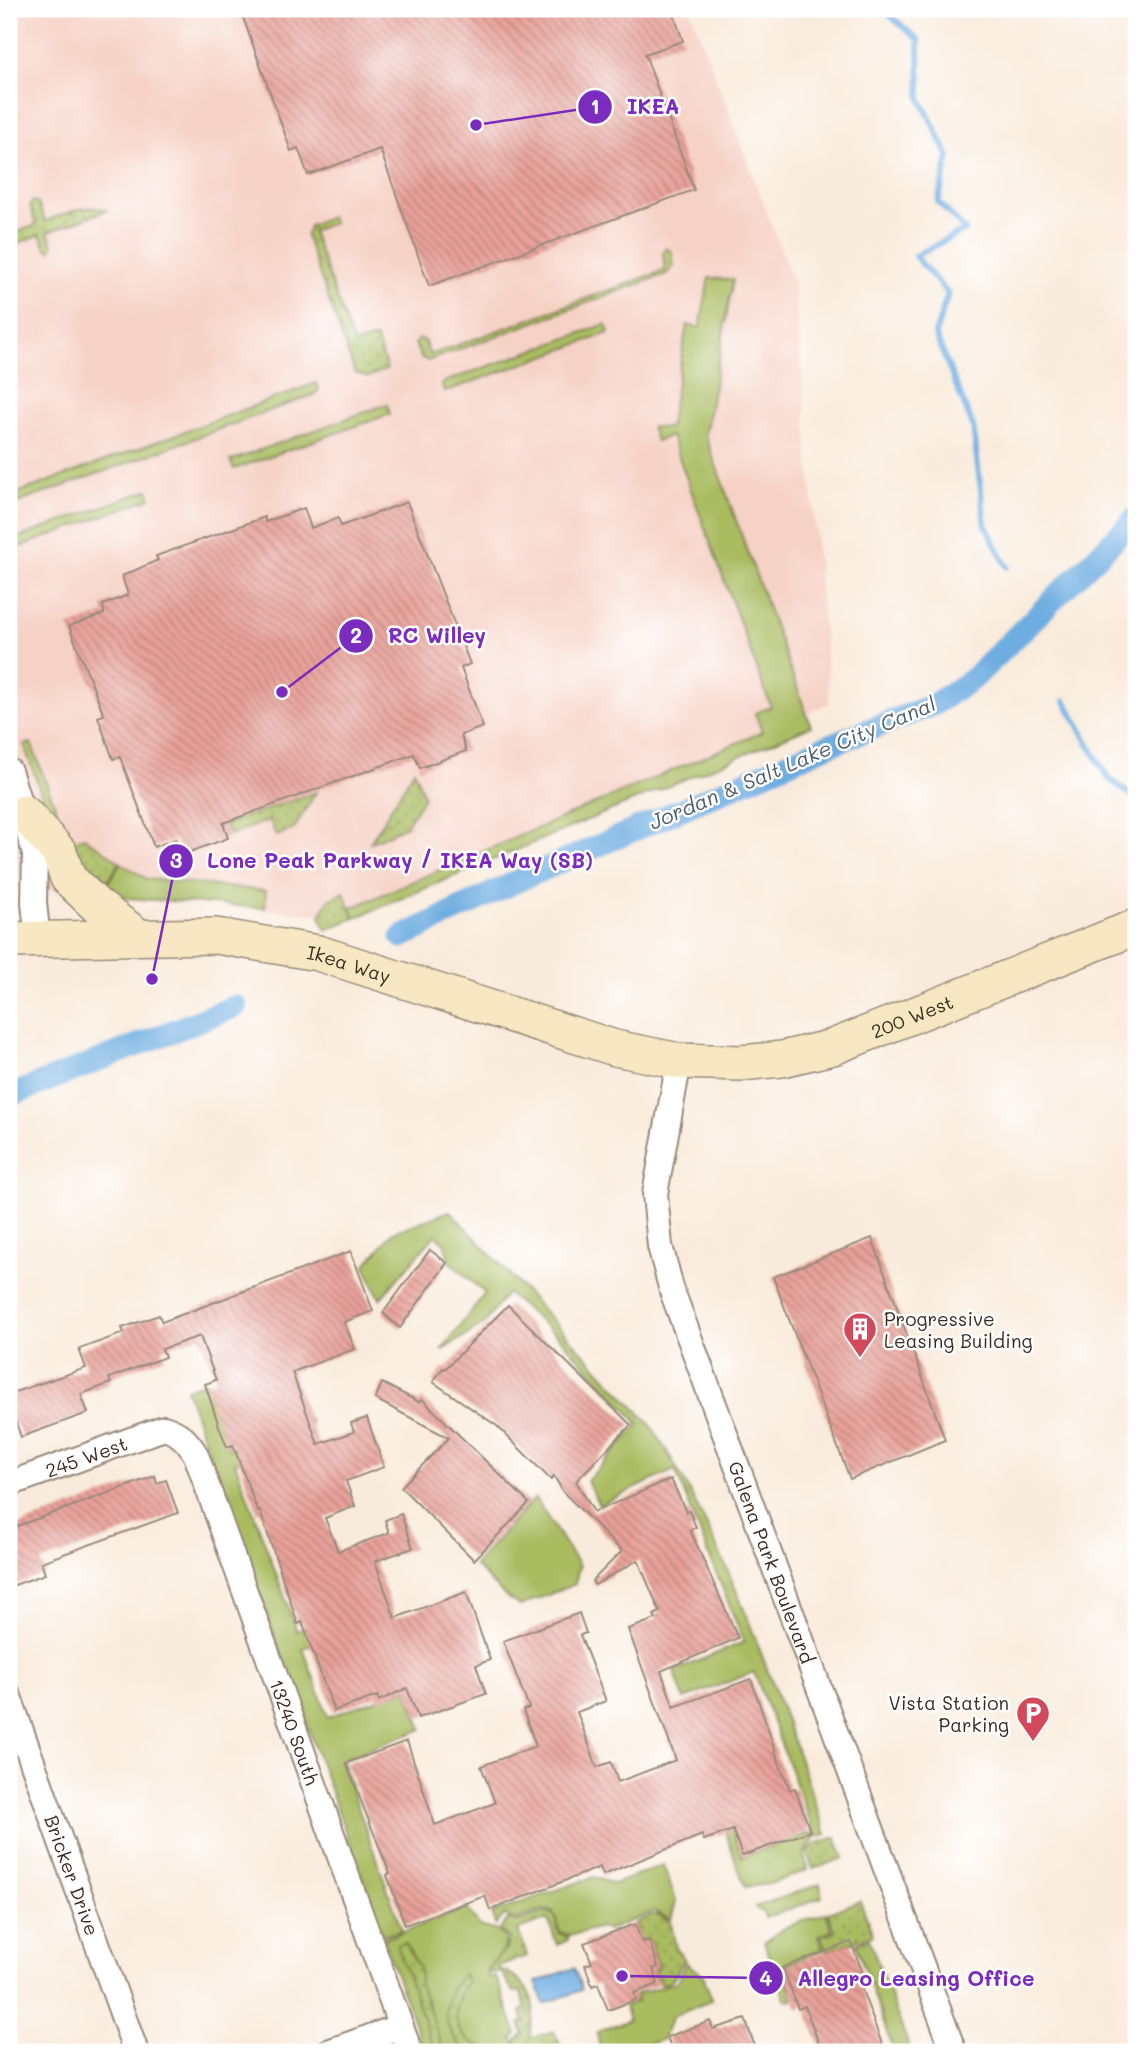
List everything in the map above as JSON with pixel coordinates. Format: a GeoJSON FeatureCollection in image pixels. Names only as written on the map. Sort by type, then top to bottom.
{"type":"FeatureCollection","features":[{"type":"Feature","properties":{"kind":"main road"},"geometry":{"type":"LineString","coordinates":[[24,813],[59,852],[68,878],[96,905],[139,937]]}},
{"type":"Feature","properties":{"kind":"main road","name":"200 West"},"geometry":{"type":"LineString","coordinates":[[679,1061],[741,1063],[782,1059],[833,1047],[1136,928]]}},
{"type":"Feature","properties":{"kind":"main road","name":"Ikea Way"},"geometry":{"type":"LineString","coordinates":[[24,939],[216,936],[318,953],[615,1048],[679,1061]]}},
{"type":"Feature","properties":{"kind":"street"},"geometry":{"type":"LineString","coordinates":[[9,771],[36,853],[34,902],[24,939]]}},
{"type":"Feature","properties":{"kind":"street","name":"Galena Park Boulevard"},"geometry":{"type":"LineString","coordinates":[[679,1061],[655,1194],[660,1246],[672,1292],[954,2052]]}},
{"type":"Feature","properties":{"kind":"street","name":"245 West"},"geometry":{"type":"LineString","coordinates":[[9,1484],[164,1428]]}},
{"type":"Feature","properties":{"kind":"street","name":"13240 South"},"geometry":{"type":"LineString","coordinates":[[164,1428],[178,1432],[196,1455],[410,2052]]}},
{"type":"Feature","properties":{"kind":"street","name":"Bricker Drive"},"geometry":{"type":"LineString","coordinates":[[9,1696],[136,2052]]}},
{"type":"Feature","properties":{"kind":"street"},"geometry":{"type":"LineString","coordinates":[[328,2052],[401,2026]]}},
{"type":"Feature","properties":{"kind":"shaded area"},"geometry":{"type":"Polygon","coordinates":[[[9,9],[690,9],[794,284],[830,703],[358,918],[9,886],[9,9]]]}},
{"type":"Feature","properties":{"kind":"green space"},"geometry":{"type":"Polygon","coordinates":[[[33,201],[38,203],[45,221],[83,209],[107,210],[48,232],[53,246],[50,251],[40,235],[9,246],[9,235],[36,225],[30,205],[33,201]]]}},
{"type":"Feature","properties":{"kind":"green space"},"geometry":{"type":"Polygon","coordinates":[[[331,217],[333,223],[312,231],[354,344],[376,338],[387,369],[368,377],[355,373],[306,236],[310,225],[331,217]]]}},
{"type":"Feature","properties":{"kind":"green space"},"geometry":{"type":"Polygon","coordinates":[[[666,248],[672,252],[674,266],[667,274],[428,361],[421,358],[415,344],[419,339],[424,340],[430,355],[665,270],[663,253],[666,248]]]}},
{"type":"Feature","properties":{"kind":"green space"},"geometry":{"type":"Polygon","coordinates":[[[709,278],[733,280],[705,435],[811,726],[355,918],[351,908],[762,732],[755,713],[771,707],[671,436],[656,441],[651,427],[669,428],[687,325],[700,328],[709,278]]]}},
{"type":"Feature","properties":{"kind":"green space"},"geometry":{"type":"Polygon","coordinates":[[[606,324],[609,333],[444,392],[444,382],[606,324]]]}},
{"type":"Feature","properties":{"kind":"green space"},"geometry":{"type":"Polygon","coordinates":[[[316,383],[319,390],[313,395],[9,506],[9,496],[316,383]]]}},
{"type":"Feature","properties":{"kind":"green space"},"geometry":{"type":"Polygon","coordinates":[[[387,404],[390,414],[234,469],[230,461],[387,404]]]}},
{"type":"Feature","properties":{"kind":"green space"},"geometry":{"type":"Polygon","coordinates":[[[148,490],[151,498],[9,551],[9,541],[148,490]]]}},
{"type":"Feature","properties":{"kind":"green space"},"geometry":{"type":"Polygon","coordinates":[[[31,743],[80,871],[63,855],[24,745],[31,743]]]}},
{"type":"Feature","properties":{"kind":"green space"},"geometry":{"type":"Polygon","coordinates":[[[414,770],[424,797],[406,826],[370,843],[414,770]]]}},
{"type":"Feature","properties":{"kind":"green space"},"geometry":{"type":"Polygon","coordinates":[[[316,792],[294,829],[276,836],[270,820],[229,835],[225,824],[316,792]]]}},
{"type":"Feature","properties":{"kind":"green space"},"geometry":{"type":"Polygon","coordinates":[[[84,837],[120,862],[100,892],[89,885],[95,875],[78,864],[69,842],[84,837]]]}},
{"type":"Feature","properties":{"kind":"green space"},"geometry":{"type":"Polygon","coordinates":[[[121,863],[147,879],[266,891],[265,908],[128,898],[102,892],[121,863]]]}},
{"type":"Feature","properties":{"kind":"green space"},"geometry":{"type":"Polygon","coordinates":[[[344,892],[354,918],[326,930],[320,916],[328,901],[344,892]]]}},
{"type":"Feature","properties":{"kind":"green space"},"geometry":{"type":"Polygon","coordinates":[[[450,1211],[650,1424],[679,1472],[705,1521],[750,1623],[826,1834],[816,1837],[754,1672],[684,1699],[674,1671],[744,1642],[675,1470],[599,1505],[587,1481],[639,1424],[559,1337],[507,1293],[484,1324],[441,1351],[485,1293],[450,1262],[444,1242],[435,1235],[380,1299],[365,1266],[393,1232],[450,1211]]]}},
{"type":"Feature","properties":{"kind":"green space"},"geometry":{"type":"Polygon","coordinates":[[[205,1382],[230,1449],[310,1420],[308,1434],[235,1462],[297,1631],[371,1604],[377,1620],[303,1648],[328,1717],[406,1689],[422,1729],[341,1760],[402,1930],[383,1936],[186,1389],[205,1382]]]}},
{"type":"Feature","properties":{"kind":"green space"},"geometry":{"type":"Polygon","coordinates":[[[535,1498],[579,1566],[575,1584],[520,1606],[501,1592],[474,1565],[535,1498]]]}},
{"type":"Feature","properties":{"kind":"green space"},"geometry":{"type":"Polygon","coordinates":[[[729,1823],[742,1857],[811,1833],[814,1839],[804,1854],[807,1870],[770,1884],[745,1887],[723,1825],[729,1823]]]}},
{"type":"Feature","properties":{"kind":"green space"},"geometry":{"type":"Polygon","coordinates":[[[836,1837],[844,1858],[813,1869],[807,1852],[815,1844],[836,1837]]]}},
{"type":"Feature","properties":{"kind":"green space"},"geometry":{"type":"Polygon","coordinates":[[[663,1865],[676,1900],[671,1920],[654,1911],[607,1931],[600,1927],[569,1936],[560,1932],[552,1911],[541,1910],[515,1920],[504,1915],[496,1925],[492,1913],[593,1877],[614,1884],[663,1865]]]}},
{"type":"Feature","properties":{"kind":"green space"},"geometry":{"type":"Polygon","coordinates":[[[820,1884],[822,1897],[765,1918],[764,1913],[755,1907],[820,1884]]]}},
{"type":"Feature","properties":{"kind":"green space"},"geometry":{"type":"Polygon","coordinates":[[[860,1901],[873,1935],[826,1951],[821,1935],[835,1933],[828,1913],[860,1901]]]}},
{"type":"Feature","properties":{"kind":"green space"},"geometry":{"type":"Polygon","coordinates":[[[467,1908],[479,1926],[498,1931],[506,1939],[503,1952],[487,1969],[489,1978],[496,1977],[517,2034],[512,2039],[517,2047],[538,2047],[549,2052],[425,2052],[383,1939],[467,1908]]]}},
{"type":"Feature","properties":{"kind":"green space"},"geometry":{"type":"Polygon","coordinates":[[[550,1912],[556,1918],[559,1933],[567,1936],[568,1940],[557,1945],[548,1919],[518,1930],[527,1956],[498,1966],[500,1970],[520,1981],[529,1994],[533,2008],[531,2038],[554,2031],[563,2052],[552,2052],[549,2048],[540,2046],[523,2046],[515,2042],[523,2034],[520,2023],[525,2022],[521,2011],[526,2008],[520,1991],[514,1992],[501,1972],[487,1973],[509,1939],[500,1930],[509,1918],[518,1922],[550,1912]]]}},
{"type":"Feature","properties":{"kind":"green space"},"geometry":{"type":"Polygon","coordinates":[[[826,1913],[832,1931],[819,1936],[823,1950],[782,1966],[793,2000],[785,1999],[764,1942],[786,1927],[826,1913]]]}},
{"type":"Feature","properties":{"kind":"green space"},"geometry":{"type":"Polygon","coordinates":[[[651,1915],[659,1915],[671,1923],[676,1948],[685,1960],[673,1979],[666,1983],[660,1984],[654,1970],[659,1967],[649,1940],[642,1942],[635,1923],[651,1915]]]}},
{"type":"Feature","properties":{"kind":"green space"},"geometry":{"type":"Polygon","coordinates":[[[869,1939],[911,2052],[894,2052],[856,1944],[869,1939]]]}},
{"type":"Feature","properties":{"kind":"green space"},"geometry":{"type":"Polygon","coordinates":[[[405,1943],[419,1967],[420,1983],[444,2052],[435,2052],[397,1945],[405,1943]]]}},
{"type":"Feature","properties":{"kind":"green space"},"geometry":{"type":"Polygon","coordinates":[[[686,1963],[703,1975],[712,2000],[672,2017],[663,2039],[626,2052],[593,2052],[600,2049],[597,2032],[629,2020],[624,2006],[637,2001],[636,1994],[677,1982],[686,1963]]]}},
{"type":"Feature","properties":{"kind":"green space"},"geometry":{"type":"Polygon","coordinates":[[[464,1974],[467,1982],[457,2006],[457,2022],[465,2036],[492,2052],[467,2051],[449,2029],[446,2004],[452,1988],[464,1974]]]}},
{"type":"Feature","properties":{"kind":"water"},"geometry":{"type":"Polygon","coordinates":[[[574,1968],[582,1990],[544,2004],[536,1982],[574,1968]]]}},
{"type":"Feature","properties":{"kind":"building"},"geometry":{"type":"Polygon","coordinates":[[[240,9],[672,9],[683,41],[645,54],[694,190],[429,286],[380,149],[308,175],[298,148],[291,151],[240,9]]]}},
{"type":"Feature","properties":{"kind":"building"},"geometry":{"type":"Polygon","coordinates":[[[407,502],[470,664],[461,668],[483,727],[461,735],[466,751],[420,768],[414,754],[223,823],[228,838],[182,855],[176,839],[154,847],[120,757],[113,759],[98,717],[104,715],[69,626],[104,614],[103,605],[128,595],[122,576],[158,560],[156,556],[265,517],[265,522],[304,508],[311,528],[338,518],[341,526],[407,502]]]}},
{"type":"Feature","properties":{"kind":"building","name":"Progressive Leasing Building"},"geometry":{"type":"Polygon","coordinates":[[[872,1238],[945,1440],[850,1479],[773,1277],[872,1238]]]}},
{"type":"Feature","properties":{"kind":"building"},"geometry":{"type":"Polygon","coordinates":[[[430,1250],[447,1263],[400,1328],[383,1313],[430,1250]]]}},
{"type":"Feature","properties":{"kind":"building"},"geometry":{"type":"Polygon","coordinates":[[[351,1251],[373,1311],[344,1322],[355,1349],[292,1372],[318,1444],[354,1432],[351,1423],[367,1418],[384,1467],[346,1481],[355,1506],[325,1518],[338,1551],[389,1533],[385,1520],[401,1514],[413,1548],[375,1561],[395,1618],[466,1592],[490,1660],[476,1665],[486,1694],[418,1718],[407,1688],[379,1701],[377,1696],[334,1711],[302,1622],[298,1624],[260,1511],[258,1512],[233,1445],[227,1447],[220,1429],[205,1384],[216,1380],[200,1336],[162,1349],[165,1357],[109,1378],[111,1383],[81,1394],[88,1413],[21,1437],[16,1423],[9,1426],[9,1394],[86,1368],[79,1349],[124,1333],[122,1328],[159,1315],[162,1322],[351,1251]]]}},
{"type":"Feature","properties":{"kind":"building"},"geometry":{"type":"Polygon","coordinates":[[[508,1305],[631,1425],[576,1481],[594,1512],[671,1479],[696,1527],[690,1530],[738,1638],[661,1671],[674,1707],[751,1679],[780,1765],[790,1790],[795,1788],[810,1831],[742,1856],[733,1830],[704,1840],[702,1835],[603,1875],[600,1867],[490,1910],[485,1896],[405,1925],[387,1875],[390,1874],[346,1763],[407,1741],[435,1825],[495,1803],[481,1766],[536,1746],[523,1710],[529,1708],[503,1641],[579,1613],[586,1633],[580,1635],[606,1701],[577,1712],[597,1767],[611,1762],[618,1782],[676,1760],[628,1629],[656,1619],[654,1615],[660,1612],[638,1560],[595,1585],[592,1581],[622,1551],[563,1492],[554,1476],[551,1480],[497,1426],[433,1382],[443,1368],[445,1369],[508,1305]]]}},
{"type":"Feature","properties":{"kind":"building"},"geometry":{"type":"Polygon","coordinates":[[[382,1383],[419,1402],[422,1399],[529,1503],[474,1560],[401,1487],[449,1438],[375,1399],[382,1383]]]}},
{"type":"Feature","properties":{"kind":"building"},"geometry":{"type":"Polygon","coordinates":[[[155,1476],[157,1483],[166,1480],[178,1513],[41,1562],[45,1574],[9,1587],[9,1529],[155,1476]]]}},
{"type":"Feature","properties":{"kind":"building"},"geometry":{"type":"Polygon","coordinates":[[[635,1924],[642,1942],[649,1940],[658,1967],[653,1969],[658,1984],[634,1993],[636,2000],[608,2010],[598,1984],[592,1986],[585,1965],[592,1963],[584,1943],[635,1924]]]}},
{"type":"Feature","properties":{"kind":"building"},"geometry":{"type":"Polygon","coordinates":[[[851,1942],[867,1984],[861,1987],[885,2052],[822,2052],[805,2006],[798,2009],[783,1967],[851,1942]]]}},
{"type":"Feature","properties":{"kind":"building"},"geometry":{"type":"Polygon","coordinates":[[[745,2019],[757,2052],[673,2052],[667,2037],[710,2021],[713,2029],[745,2019]]]}},
{"type":"Feature","properties":{"kind":"waterway"},"geometry":{"type":"LineString","coordinates":[[882,9],[919,40],[920,98],[949,157],[938,202],[965,230],[915,256],[948,294],[935,334],[973,426],[985,524],[1007,567]]}},
{"type":"Feature","properties":{"kind":"waterway","name":"Jordan & Salt Lake City Canal"},"geometry":{"type":"LineString","coordinates":[[402,937],[515,882],[822,748],[933,705],[974,678],[1136,518]]}},
{"type":"Feature","properties":{"kind":"waterway"},"geometry":{"type":"LineString","coordinates":[[1065,701],[1108,778],[1136,799]]}},
{"type":"Feature","properties":{"kind":"waterway","name":"Jordan & Salt Lake City Canal"},"geometry":{"type":"LineString","coordinates":[[9,1096],[236,1006]]}},
{"type":"Feature","properties":{"kind":"place","name":"IKEA"},"geometry":{"type":"Point","coordinates":[476,125]}},
{"type":"Feature","properties":{"kind":"place","name":"RC Willey"},"geometry":{"type":"Point","coordinates":[282,692]}},
{"type":"Feature","properties":{"kind":"place","name":"Lone Peak Parkway / IKEA Way (SB)"},"geometry":{"type":"Point","coordinates":[152,979]}},
{"type":"Feature","properties":{"kind":"place","name":"Progressive Leasing Building"},"geometry":{"type":"Point","coordinates":[860,1359]}},
{"type":"Feature","properties":{"kind":"place","name":"Vista Station Parking"},"geometry":{"type":"Point","coordinates":[1033,1743]}},
{"type":"Feature","properties":{"kind":"place","name":"Allegro Leasing Office"},"geometry":{"type":"Point","coordinates":[622,1976]}}]}
